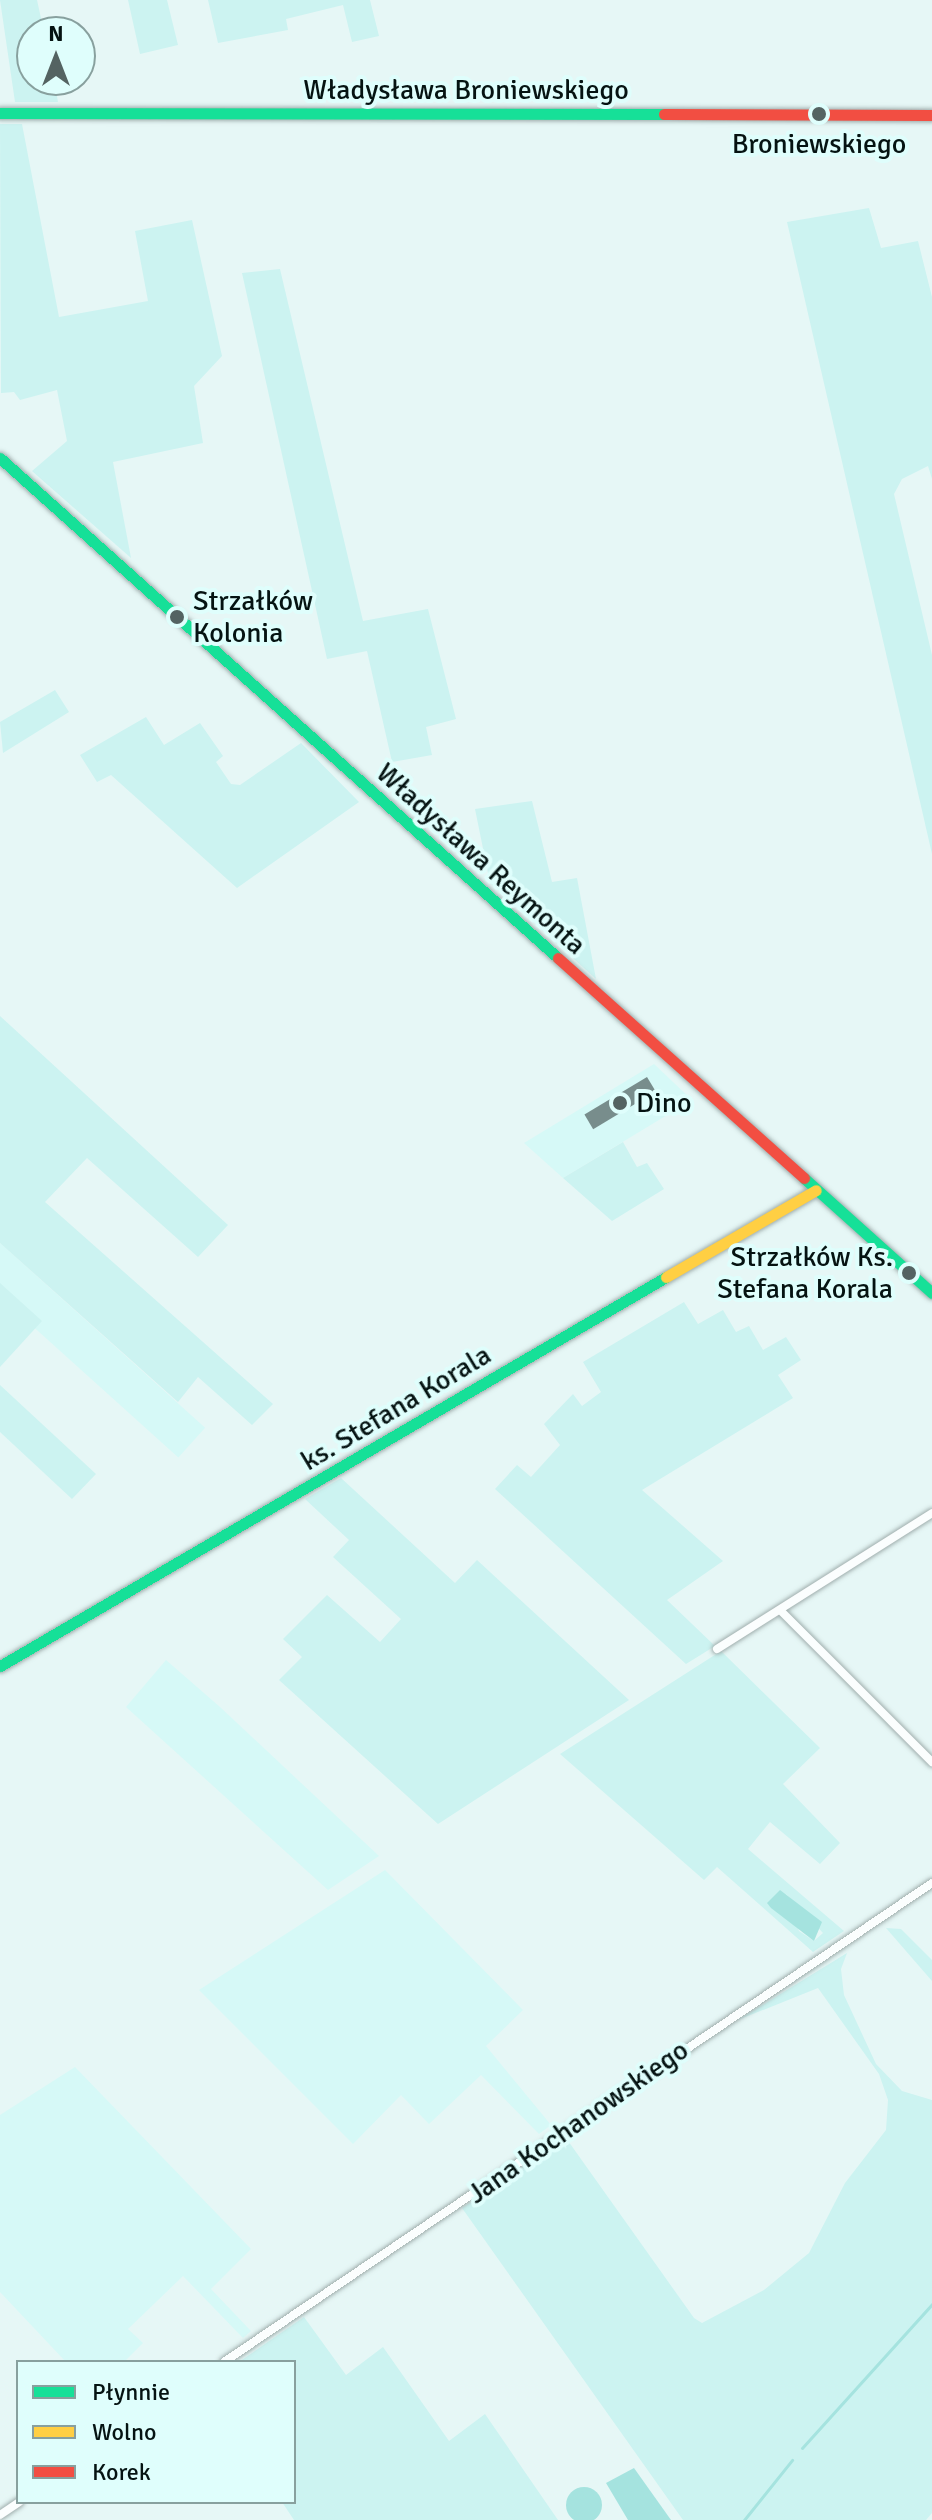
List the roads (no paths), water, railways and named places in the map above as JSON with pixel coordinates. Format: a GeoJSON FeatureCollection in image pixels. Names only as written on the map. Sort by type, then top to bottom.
{"type":"FeatureCollection","features":[{"type":"Feature","properties":{"kind":"street","name":"Władysława Broniewskiego"},"geometry":{"type":"LineString","coordinates":[[0,113],[932,115]]}},
{"type":"Feature","properties":{"kind":"street","name":"Władysława Reymonta"},"geometry":{"type":"LineString","coordinates":[[0,458],[932,1293]]}},
{"type":"Feature","properties":{"kind":"street","name":"ks. Stefana Korala"},"geometry":{"type":"LineString","coordinates":[[0,1666],[816,1190]]}},
{"type":"Feature","properties":{"kind":"street"},"geometry":{"type":"LineString","coordinates":[[717,1649],[932,1513]]}},
{"type":"Feature","properties":{"kind":"street"},"geometry":{"type":"LineString","coordinates":[[781,1611],[932,1762]]}},
{"type":"Feature","properties":{"kind":"street","name":"Jana Kochanowskiego"},"geometry":{"type":"LineString","coordinates":[[227,2360],[932,1883]]}},
{"type":"Feature","properties":{"kind":"waterway"},"geometry":{"type":"LineString","coordinates":[[802,2448],[932,2304]]}},
{"type":"Feature","properties":{"kind":"waterway"},"geometry":{"type":"LineString","coordinates":[[744,2520],[792,2460]]}},
{"type":"Feature","properties":{"kind":"place","name":"Broniewskiego"},"geometry":{"type":"Point","coordinates":[819,114]}},
{"type":"Feature","properties":{"kind":"place","name":"Strzałków Kolonia"},"geometry":{"type":"Point","coordinates":[177,617]}},
{"type":"Feature","properties":{"kind":"place","name":"Dino"},"geometry":{"type":"Point","coordinates":[620,1103]}},
{"type":"Feature","properties":{"kind":"place","name":"Strzałków Ks. Stefana Korala"},"geometry":{"type":"Point","coordinates":[909,1273]}}]}
